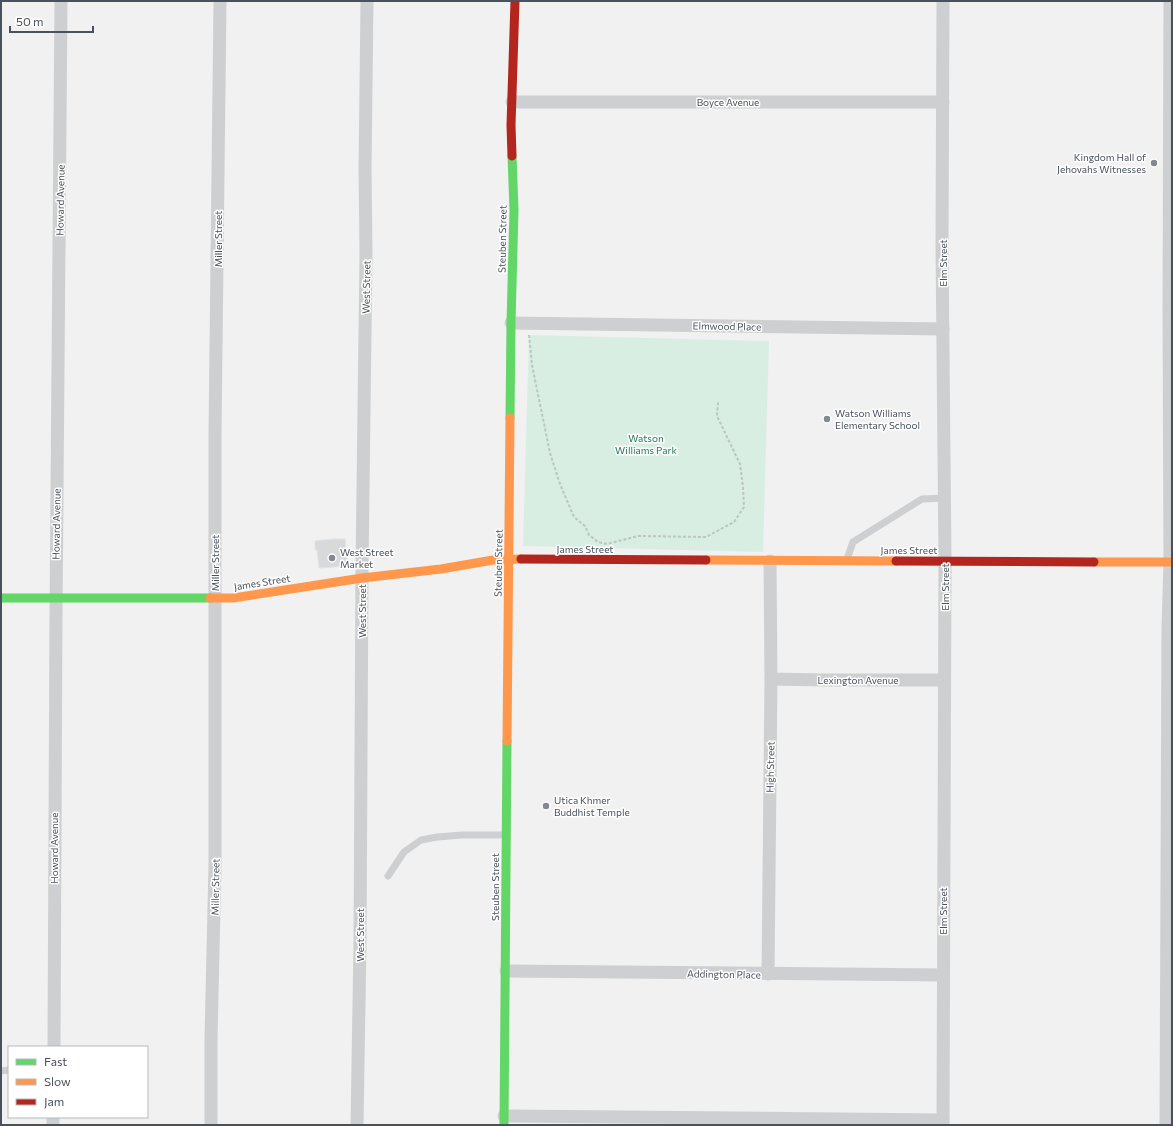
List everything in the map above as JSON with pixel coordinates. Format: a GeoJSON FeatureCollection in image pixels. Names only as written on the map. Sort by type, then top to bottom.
{"type":"FeatureCollection","features":[{"type":"Feature","properties":{"kind":"street","name":"Howard Avenue"},"geometry":{"type":"LineString","coordinates":[[54,1046],[61,1]]}},
{"type":"Feature","properties":{"kind":"street","name":"Miller Street"},"geometry":{"type":"LineString","coordinates":[[211,1125],[211,1038],[215,864],[215,441],[220,1]]}},
{"type":"Feature","properties":{"kind":"street","name":"West Street"},"geometry":{"type":"LineString","coordinates":[[357,1125],[360,943],[367,1]]}},
{"type":"Feature","properties":{"kind":"street","name":"Steuben Street"},"geometry":{"type":"LineString","coordinates":[[504,1120],[511,323],[514,210],[511,125],[515,1]]}},
{"type":"Feature","properties":{"kind":"street","name":"Elm Street"},"geometry":{"type":"LineString","coordinates":[[943,1],[945,561],[943,1122]]}},
{"type":"Feature","properties":{"kind":"street"},"geometry":{"type":"LineString","coordinates":[[1166,1125],[1170,824],[1168,635],[1171,562],[1170,1]]}},
{"type":"Feature","properties":{"kind":"street","name":"Boyce Avenue"},"geometry":{"type":"LineString","coordinates":[[512,102],[943,102]]}},
{"type":"Feature","properties":{"kind":"street","name":"Elmwood Place"},"geometry":{"type":"LineString","coordinates":[[511,323],[943,329]]}},
{"type":"Feature","properties":{"kind":"street","name":"James Street"},"geometry":{"type":"LineString","coordinates":[[1,598],[234,598],[362,578],[510,559],[1171,562]]}},
{"type":"Feature","properties":{"kind":"street","name":"High Street"},"geometry":{"type":"LineString","coordinates":[[768,974],[771,679],[770,561]]}},
{"type":"Feature","properties":{"kind":"street","name":"Lexington Avenue"},"geometry":{"type":"LineString","coordinates":[[771,679],[944,680]]}},
{"type":"Feature","properties":{"kind":"street","name":"Addington Place"},"geometry":{"type":"LineString","coordinates":[[506,971],[943,975]]}},
{"type":"Feature","properties":{"kind":"street"},"geometry":{"type":"LineString","coordinates":[[504,1120],[943,1122]]}},
{"type":"Feature","properties":{"kind":"lane"},"geometry":{"type":"LineString","coordinates":[[846,561],[853,542],[922,499],[944,498]]}},
{"type":"Feature","properties":{"kind":"lane"},"geometry":{"type":"LineString","coordinates":[[388,876],[404,852],[421,840],[437,837],[506,835]]}},
{"type":"Feature","properties":{"kind":"path"},"geometry":{"type":"LineString","coordinates":[[528,335],[532,365],[550,454],[560,484],[574,517],[585,526],[589,535],[598,542],[607,544],[638,536],[706,536],[734,522],[744,507],[740,464],[718,416],[718,402]]}},
{"type":"Feature","properties":{"kind":"green space","name":"Watson Williams Park"},"geometry":{"type":"Polygon","coordinates":[[[529,335],[769,341],[763,552],[523,546],[529,335]]]}},
{"type":"Feature","properties":{"kind":"building","name":"West Street Market"},"geometry":{"type":"Polygon","coordinates":[[[345,539],[348,566],[319,568],[317,550],[315,550],[315,541],[345,539]]]}},
{"type":"Feature","properties":{"kind":"traffic: fast"},"geometry":{"type":"LineString","coordinates":[[510,418],[514,210],[512,156]]}},
{"type":"Feature","properties":{"kind":"traffic: fast"},"geometry":{"type":"LineString","coordinates":[[1,598],[210,598]]}},
{"type":"Feature","properties":{"kind":"traffic: fast"},"geometry":{"type":"LineString","coordinates":[[504,1125],[507,741]]}},
{"type":"Feature","properties":{"kind":"traffic: slow"},"geometry":{"type":"LineString","coordinates":[[507,741],[510,418]]}},
{"type":"Feature","properties":{"kind":"traffic: slow"},"geometry":{"type":"LineString","coordinates":[[210,598],[233,598],[362,578],[441,569],[493,560],[521,559]]}},
{"type":"Feature","properties":{"kind":"traffic: slow"},"geometry":{"type":"LineString","coordinates":[[706,560],[896,561]]}},
{"type":"Feature","properties":{"kind":"traffic: slow"},"geometry":{"type":"LineString","coordinates":[[1094,562],[1172,562]]}},
{"type":"Feature","properties":{"kind":"traffic: jam"},"geometry":{"type":"LineString","coordinates":[[512,156],[511,125],[515,1]]}},
{"type":"Feature","properties":{"kind":"traffic: jam"},"geometry":{"type":"LineString","coordinates":[[521,559],[706,560]]}},
{"type":"Feature","properties":{"kind":"traffic: jam"},"geometry":{"type":"LineString","coordinates":[[896,561],[1094,562]]}},
{"type":"Feature","properties":{"kind":"place","name":"Kingdom Hall of Jehovahs Witnesses"},"geometry":{"type":"Point","coordinates":[1154,163]}},
{"type":"Feature","properties":{"kind":"place","name":"Watson Williams Elementary School"},"geometry":{"type":"Point","coordinates":[827,419]}},
{"type":"Feature","properties":{"kind":"place","name":"West Street Market"},"geometry":{"type":"Point","coordinates":[332,558]}},
{"type":"Feature","properties":{"kind":"place","name":"Utica Khmer Buddhist Temple"},"geometry":{"type":"Point","coordinates":[546,806]}}]}
